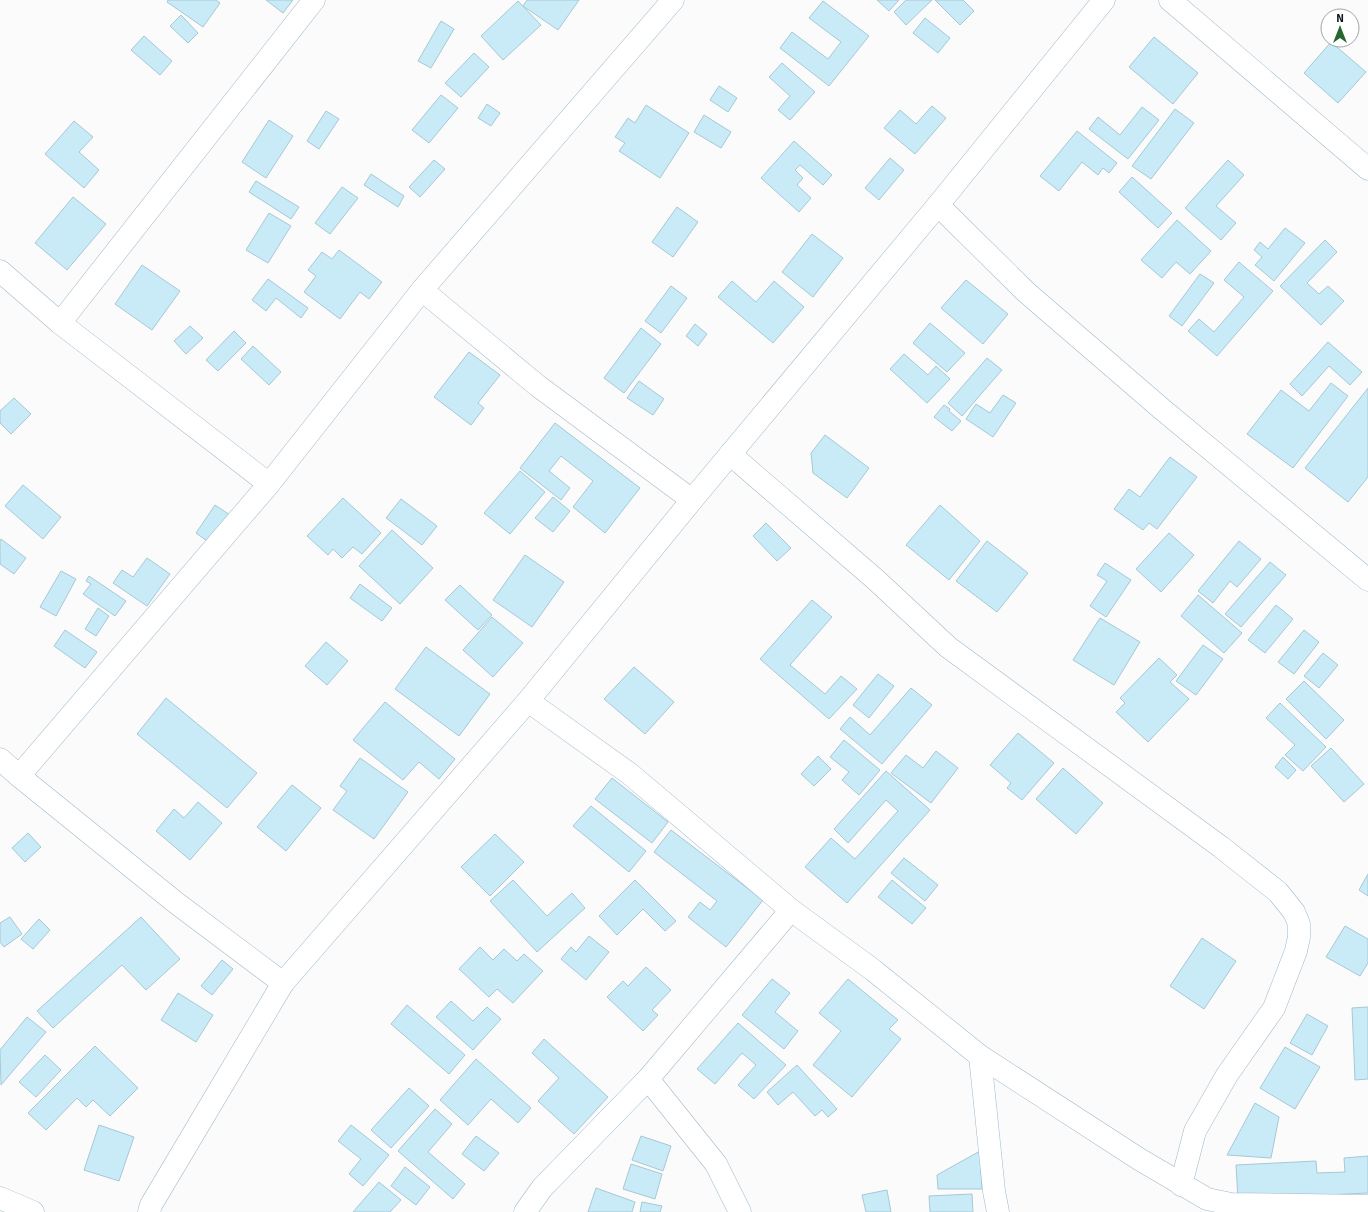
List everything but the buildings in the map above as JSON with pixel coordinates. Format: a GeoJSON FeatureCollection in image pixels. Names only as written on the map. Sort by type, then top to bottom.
{"type":"FeatureCollection","features":[{"type":"Feature","properties":{"kind":"street"},"geometry":{"type":"LineString","coordinates":[[60,323],[314,0]]}},
{"type":"Feature","properties":{"kind":"street"},"geometry":{"type":"LineString","coordinates":[[19,776],[269,484],[422,290],[672,0]]}},
{"type":"Feature","properties":{"kind":"street"},"geometry":{"type":"LineString","coordinates":[[149,1212],[151,1205],[283,983],[528,701],[730,454],[938,205],[1104,0]]}},
{"type":"Feature","properties":{"kind":"street"},"geometry":{"type":"LineString","coordinates":[[1170,0],[1368,168]]}},
{"type":"Feature","properties":{"kind":"street"},"geometry":{"type":"LineString","coordinates":[[938,205],[1026,292],[1164,410],[1368,580]]}},
{"type":"Feature","properties":{"kind":"street"},"geometry":{"type":"LineString","coordinates":[[0,271],[60,323],[269,484]]}},
{"type":"Feature","properties":{"kind":"street"},"geometry":{"type":"LineString","coordinates":[[422,290],[538,386],[692,500]]}},
{"type":"Feature","properties":{"kind":"street"},"geometry":{"type":"LineString","coordinates":[[730,454],[875,579],[948,647],[1221,847],[1278,892],[1294,912],[1299,924],[1299,937],[1296,951],[1274,1008],[1227,1075],[1195,1131],[1181,1185]]}},
{"type":"Feature","properties":{"kind":"street"},"geometry":{"type":"LineString","coordinates":[[528,701],[630,774],[791,910],[873,970],[980,1056],[1181,1185],[1207,1199],[1231,1204],[1368,1206]]}},
{"type":"Feature","properties":{"kind":"street"},"geometry":{"type":"LineString","coordinates":[[0,759],[175,902],[283,983]]}},
{"type":"Feature","properties":{"kind":"street"},"geometry":{"type":"LineString","coordinates":[[525,1212],[542,1188],[648,1079],[791,910]]}},
{"type":"Feature","properties":{"kind":"street"},"geometry":{"type":"LineString","coordinates":[[980,1056],[994,1191],[998,1212]]}},
{"type":"Feature","properties":{"kind":"street"},"geometry":{"type":"LineString","coordinates":[[648,1079],[716,1164],[740,1212]]}},
{"type":"Feature","properties":{"kind":"street"},"geometry":{"type":"LineString","coordinates":[[0,1198],[33,1212]]}}]}
